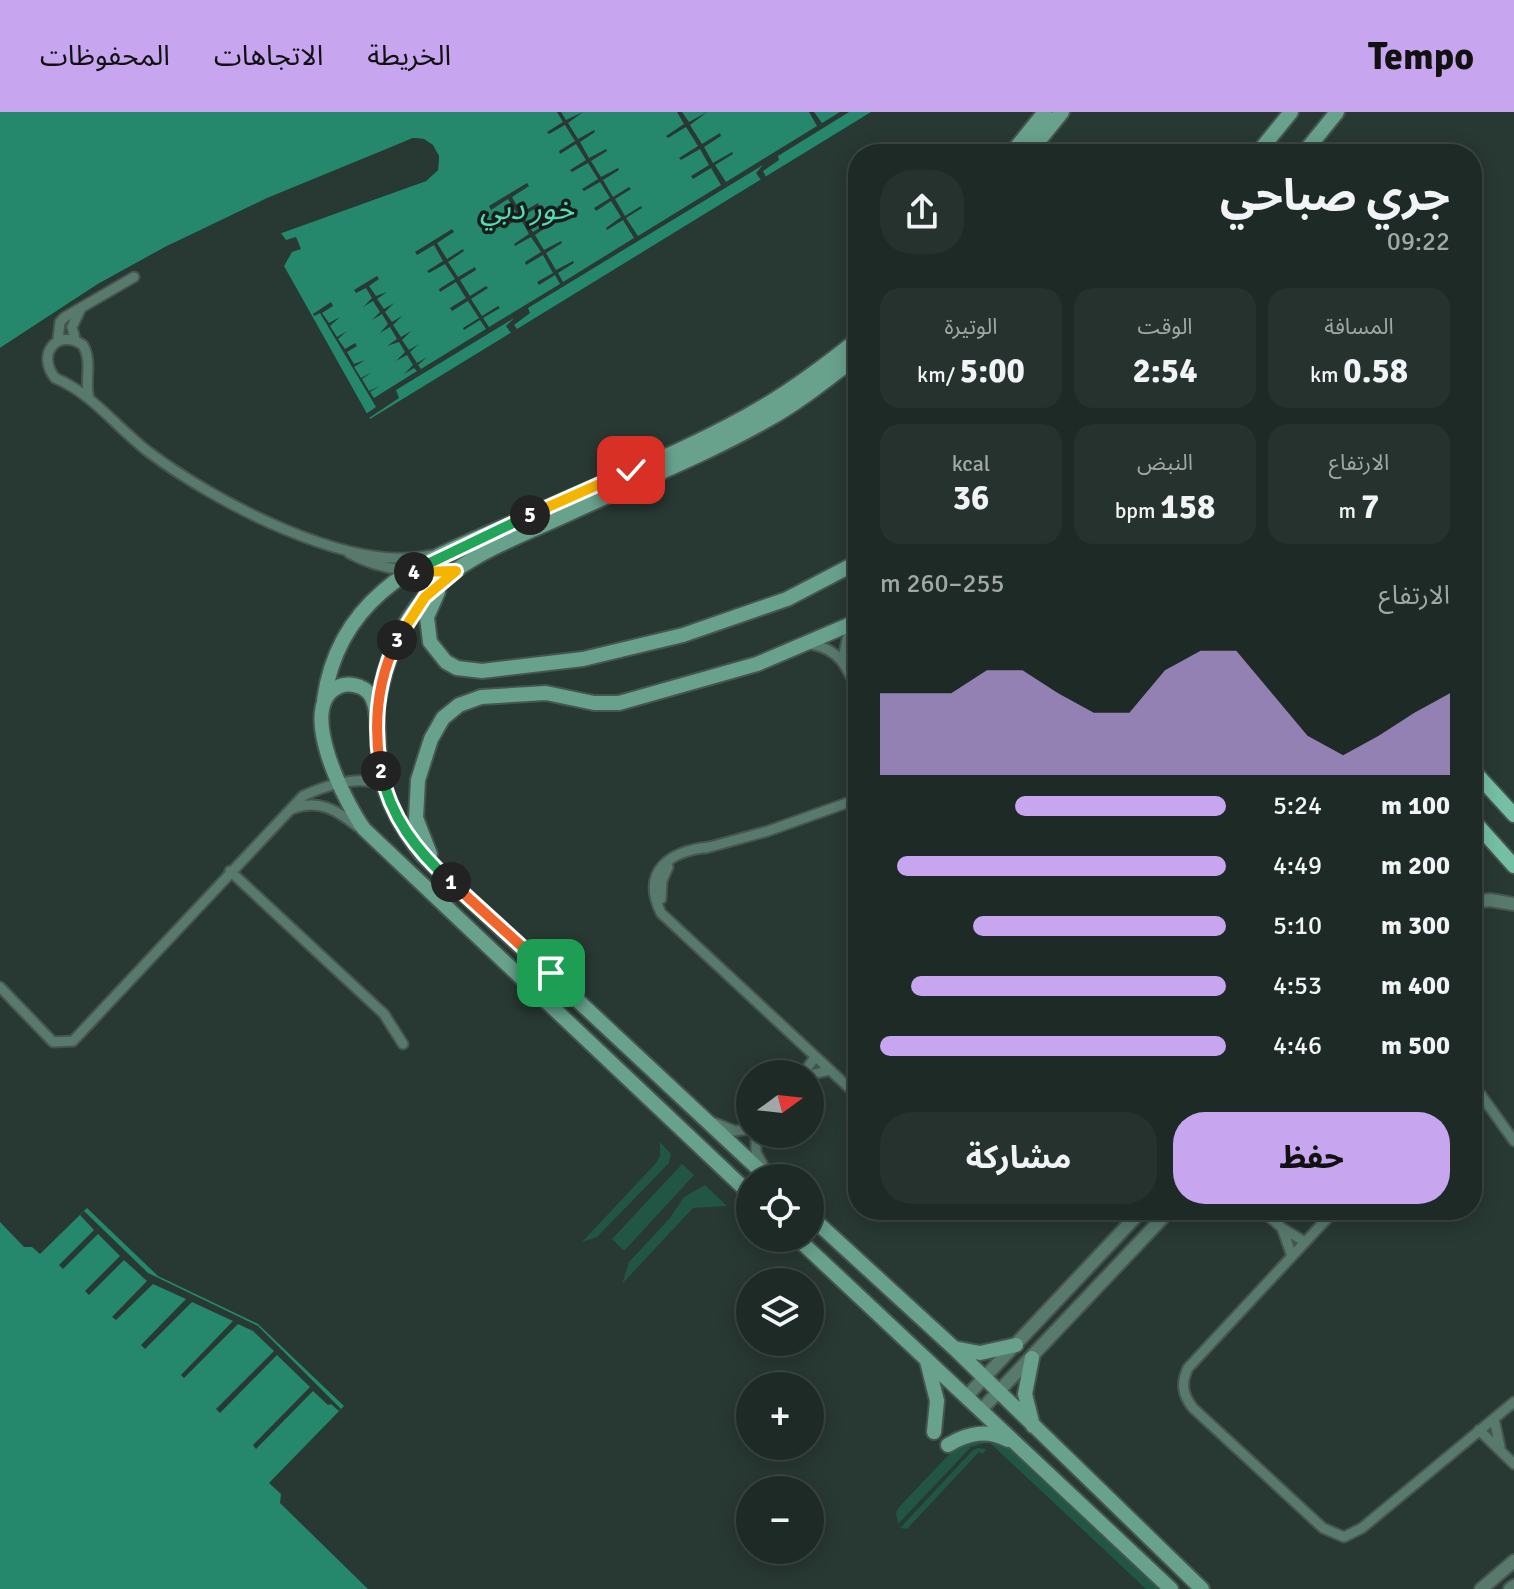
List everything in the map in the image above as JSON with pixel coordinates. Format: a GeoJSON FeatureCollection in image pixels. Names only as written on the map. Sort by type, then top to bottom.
{"type":"FeatureCollection","features":[{"type":"Feature","properties":{"kind":"main road"},"geometry":{"type":"LineString","coordinates":[[1019,144],[1045,112]]}},
{"type":"Feature","properties":{"kind":"main road"},"geometry":{"type":"LineString","coordinates":[[1036,144],[1062,112]]}},
{"type":"Feature","properties":{"kind":"main road"},"geometry":{"type":"LineString","coordinates":[[1265,144],[1291,112]]}},
{"type":"Feature","properties":{"kind":"main road"},"geometry":{"type":"LineString","coordinates":[[1311,144],[1337,112]]}},
{"type":"Feature","properties":{"kind":"main road"},"geometry":{"type":"LineString","coordinates":[[736,1181],[377,843],[353,813],[337,784],[324,739],[324,702],[334,658],[353,622],[385,589],[468,543],[737,421],[808,378],[848,347]]}},
{"type":"Feature","properties":{"kind":"main road"},"geometry":{"type":"LineString","coordinates":[[755,1164],[443,875],[409,838],[385,786],[378,754],[377,711],[385,668],[401,631],[425,597],[456,571],[496,548],[768,420],[848,364]]}},
{"type":"Feature","properties":{"kind":"main road"},"geometry":{"type":"LineString","coordinates":[[456,571],[430,605],[427,617],[430,642],[446,662],[457,668],[482,671],[583,659],[683,635],[787,599],[848,567]]}},
{"type":"Feature","properties":{"kind":"main road"},"geometry":{"type":"LineString","coordinates":[[443,875],[420,836],[415,798],[423,758],[431,739],[443,718],[459,705],[481,697],[546,693],[594,703],[619,703],[730,674],[848,627]]}},
{"type":"Feature","properties":{"kind":"main road"},"geometry":{"type":"LineString","coordinates":[[324,702],[336,688],[354,685],[370,694],[377,711]]}},
{"type":"Feature","properties":{"kind":"main road"},"geometry":{"type":"LineString","coordinates":[[1482,780],[1514,815]]}},
{"type":"Feature","properties":{"kind":"main road"},"geometry":{"type":"LineString","coordinates":[[1482,830],[1514,866]]}},
{"type":"Feature","properties":{"kind":"main road"},"geometry":{"type":"LineString","coordinates":[[824,1229],[954,1348],[1202,1589]]}},
{"type":"Feature","properties":{"kind":"main road"},"geometry":{"type":"LineString","coordinates":[[812,1252],[1171,1589]]}},
{"type":"Feature","properties":{"kind":"main road"},"geometry":{"type":"LineString","coordinates":[[954,1348],[980,1353],[1016,1345]]}},
{"type":"Feature","properties":{"kind":"main road"},"geometry":{"type":"LineString","coordinates":[[926,1357],[937,1401],[934,1432]]}},
{"type":"Feature","properties":{"kind":"main road"},"geometry":{"type":"LineString","coordinates":[[1032,1358],[1025,1394],[1035,1430]]}},
{"type":"Feature","properties":{"kind":"main road"},"geometry":{"type":"LineString","coordinates":[[948,1445],[975,1433],[1004,1437],[1016,1445]]}},
{"type":"Feature","properties":{"kind":"street"},"geometry":{"type":"LineString","coordinates":[[134,277],[60,322],[58,339],[48,350],[49,370],[55,378],[74,386],[150,453],[199,486],[276,525],[380,566],[411,572],[456,571]]}},
{"type":"Feature","properties":{"kind":"street"},"geometry":{"type":"LineString","coordinates":[[75,339],[72,327],[82,307]]}},
{"type":"Feature","properties":{"kind":"street"},"geometry":{"type":"LineString","coordinates":[[58,339],[75,339],[88,354],[85,386],[89,399]]}},
{"type":"Feature","properties":{"kind":"street"},"geometry":{"type":"LineString","coordinates":[[331,545],[398,559],[428,556],[468,543]]}},
{"type":"Feature","properties":{"kind":"street"},"geometry":{"type":"LineString","coordinates":[[843,659],[848,637]]}},
{"type":"Feature","properties":{"kind":"street"},"geometry":{"type":"LineString","coordinates":[[810,644],[828,648],[843,659],[848,670]]}},
{"type":"Feature","properties":{"kind":"street"},"geometry":{"type":"LineString","coordinates":[[0,987],[53,1042],[67,1044],[73,1041],[303,796],[337,784],[362,781],[385,786]]}},
{"type":"Feature","properties":{"kind":"street"},"geometry":{"type":"LineString","coordinates":[[848,803],[806,819],[709,847],[678,852],[664,863],[656,879],[655,896],[661,913],[848,1087]]}},
{"type":"Feature","properties":{"kind":"street"},"geometry":{"type":"LineString","coordinates":[[286,812],[297,806],[322,805],[344,816],[377,843]]}},
{"type":"Feature","properties":{"kind":"street"},"geometry":{"type":"LineString","coordinates":[[230,871],[384,1014],[403,1044]]}},
{"type":"Feature","properties":{"kind":"street"},"geometry":{"type":"LineString","coordinates":[[1482,901],[1514,904]]}},
{"type":"Feature","properties":{"kind":"street"},"geometry":{"type":"LineString","coordinates":[[824,1072],[830,1070]]}},
{"type":"Feature","properties":{"kind":"street"},"geometry":{"type":"LineString","coordinates":[[1482,1096],[1514,1141]]}},
{"type":"Feature","properties":{"kind":"street"},"geometry":{"type":"LineString","coordinates":[[688,1104],[726,1129],[736,1129]]}},
{"type":"Feature","properties":{"kind":"street"},"geometry":{"type":"LineString","coordinates":[[967,1396],[1133,1220]]}},
{"type":"Feature","properties":{"kind":"street"},"geometry":{"type":"LineString","coordinates":[[981,1410],[1161,1220]]}},
{"type":"Feature","properties":{"kind":"street"},"geometry":{"type":"LineString","coordinates":[[1273,1220],[1305,1242]]}},
{"type":"Feature","properties":{"kind":"street"},"geometry":{"type":"LineString","coordinates":[[1326,1220],[1188,1368],[1183,1382],[1184,1392],[1193,1408],[1323,1528],[1344,1537],[1362,1528],[1514,1402]]}},
{"type":"Feature","properties":{"kind":"street"},"geometry":{"type":"LineString","coordinates":[[1282,1228],[1292,1256]]}},
{"type":"Feature","properties":{"kind":"street"},"geometry":{"type":"LineString","coordinates":[[1494,1419],[1500,1447]]}},
{"type":"Feature","properties":{"kind":"street"},"geometry":{"type":"LineString","coordinates":[[1479,1430],[1500,1447],[1514,1464]]}},
{"type":"Feature","properties":{"kind":"street"},"geometry":{"type":"LineString","coordinates":[[1481,1589],[1514,1561]]}},
{"type":"Feature","properties":{"kind":"shaded area"},"geometry":{"type":"Polygon","coordinates":[[[660,1142],[671,1154],[669,1163],[597,1237],[582,1242],[656,1163],[660,1156],[660,1142]]]}},
{"type":"Feature","properties":{"kind":"shaded area"},"geometry":{"type":"Polygon","coordinates":[[[682,1164],[694,1175],[624,1251],[612,1239],[682,1164]]]}},
{"type":"Feature","properties":{"kind":"shaded area"},"geometry":{"type":"Polygon","coordinates":[[[705,1185],[727,1206],[693,1208],[622,1284],[629,1262],[670,1218],[684,1197],[705,1185]]]}},
{"type":"Feature","properties":{"kind":"shaded area"},"geometry":{"type":"Polygon","coordinates":[[[1001,1439],[1164,1589],[1146,1589],[989,1442],[971,1447],[898,1524],[896,1512],[900,1506],[958,1445],[965,1441],[1001,1439]]]}},
{"type":"Feature","properties":{"kind":"shaded area"},"geometry":{"type":"Polygon","coordinates":[[[986,1449],[983,1454],[979,1452],[907,1529],[900,1528],[973,1450],[986,1449]]]}},
{"type":"Feature","properties":{"kind":"water","name":"خور دبي"},"geometry":{"type":"Polygon","coordinates":[[[0,112],[871,112],[370,419],[284,266],[292,252],[301,249],[296,237],[286,240],[279,234],[426,181],[438,170],[439,156],[424,139],[413,138],[167,246],[98,284],[0,348],[0,112]]]}},
{"type":"Feature","properties":{"kind":"water"},"geometry":{"type":"Polygon","coordinates":[[[87,1208],[158,1276],[258,1324],[344,1406],[269,1483],[281,1494],[280,1503],[368,1589],[0,1589],[0,1222],[24,1247],[32,1247],[40,1254],[87,1208]]]}},
{"type":"Feature","properties":{"kind":"pier"},"geometry":{"type":"Polygon","coordinates":[[[557,112],[561,112],[566,120],[583,112],[568,123],[578,139],[594,130],[580,142],[589,158],[606,149],[591,161],[601,177],[618,168],[603,180],[613,197],[629,187],[631,189],[615,199],[625,216],[641,206],[626,218],[638,236],[721,185],[711,168],[693,179],[691,176],[709,165],[700,149],[681,160],[679,158],[698,146],[686,127],[668,138],[666,136],[684,124],[677,112],[682,112],[689,122],[707,112],[690,125],[702,144],[720,133],[721,136],[704,147],[713,163],[732,152],[715,165],[726,182],[817,126],[809,112],[814,112],[822,123],[840,112],[849,112],[778,156],[779,160],[763,171],[766,177],[761,180],[756,173],[763,165],[528,308],[530,313],[514,325],[517,329],[511,333],[506,326],[514,318],[396,390],[399,398],[369,418],[366,414],[376,407],[320,313],[313,314],[331,302],[333,306],[322,313],[329,323],[340,317],[330,326],[337,337],[347,331],[338,339],[345,349],[355,343],[357,346],[347,352],[354,364],[365,360],[354,367],[361,378],[372,372],[362,379],[369,391],[380,386],[370,392],[374,398],[417,371],[414,368],[404,374],[413,365],[407,355],[396,361],[405,352],[399,342],[387,346],[397,339],[390,327],[380,333],[388,324],[382,314],[372,320],[380,312],[373,301],[363,307],[372,298],[366,288],[356,293],[354,290],[377,276],[379,279],[369,286],[376,296],[387,292],[377,299],[384,309],[394,303],[385,312],[392,322],[402,316],[393,325],[401,337],[411,331],[402,340],[409,350],[419,344],[410,352],[417,363],[427,357],[418,365],[421,369],[486,329],[480,320],[464,330],[479,318],[468,301],[452,311],[450,308],[466,298],[456,282],[440,292],[439,289],[455,279],[445,264],[429,273],[427,271],[443,261],[434,245],[417,255],[415,252],[452,229],[454,232],[437,243],[447,259],[463,249],[448,262],[458,277],[475,267],[476,270],[460,280],[470,296],[486,286],[488,288],[471,299],[482,316],[498,306],[500,308],[483,318],[489,327],[560,284],[555,275],[539,285],[537,282],[553,273],[543,255],[526,265],[525,262],[541,252],[531,237],[515,246],[529,234],[520,218],[503,228],[502,225],[518,215],[508,199],[491,210],[489,206],[527,183],[529,186],[512,197],[521,213],[538,203],[539,206],[523,216],[533,232],[549,222],[551,224],[535,235],[544,250],[561,241],[546,253],[556,270],[573,261],[558,273],[563,282],[634,238],[623,220],[607,230],[621,217],[611,201],[596,211],[594,208],[610,198],[600,182],[584,191],[582,189],[598,179],[588,163],[572,172],[570,170],[586,160],[576,144],[560,154],[559,151],[575,141],[565,125],[549,134],[547,132],[563,122],[557,112]]]}},
{"type":"Feature","properties":{"kind":"pier"},"geometry":{"type":"Polygon","coordinates":[[[413,138],[424,139],[433,145],[439,156],[438,170],[426,181],[280,232],[286,240],[281,242],[275,236],[278,228],[424,178],[434,168],[435,157],[423,143],[413,142],[269,202],[170,248],[71,303],[0,351],[0,348],[98,284],[167,246],[267,198],[413,138]]]}},
{"type":"Feature","properties":{"kind":"pier"},"geometry":{"type":"Polygon","coordinates":[[[84,1211],[148,1273],[258,1326],[341,1409],[339,1411],[328,1405],[313,1391],[256,1449],[253,1445],[310,1387],[277,1355],[220,1413],[216,1409],[274,1351],[253,1331],[238,1324],[184,1378],[181,1375],[233,1321],[192,1302],[145,1349],[141,1345],[186,1299],[153,1284],[116,1320],[112,1317],[147,1281],[124,1260],[89,1295],[85,1291],[120,1256],[98,1234],[63,1269],[59,1265],[94,1230],[80,1215],[84,1211]]]}},
{"type":"Feature","properties":{"kind":"route"},"geometry":{"type":"LineString","coordinates":[[551,973],[423,856],[409,838],[388,798],[382,776],[376,731],[380,688],[392,649],[412,613],[425,597],[456,571],[411,572],[631,470]]}}]}
